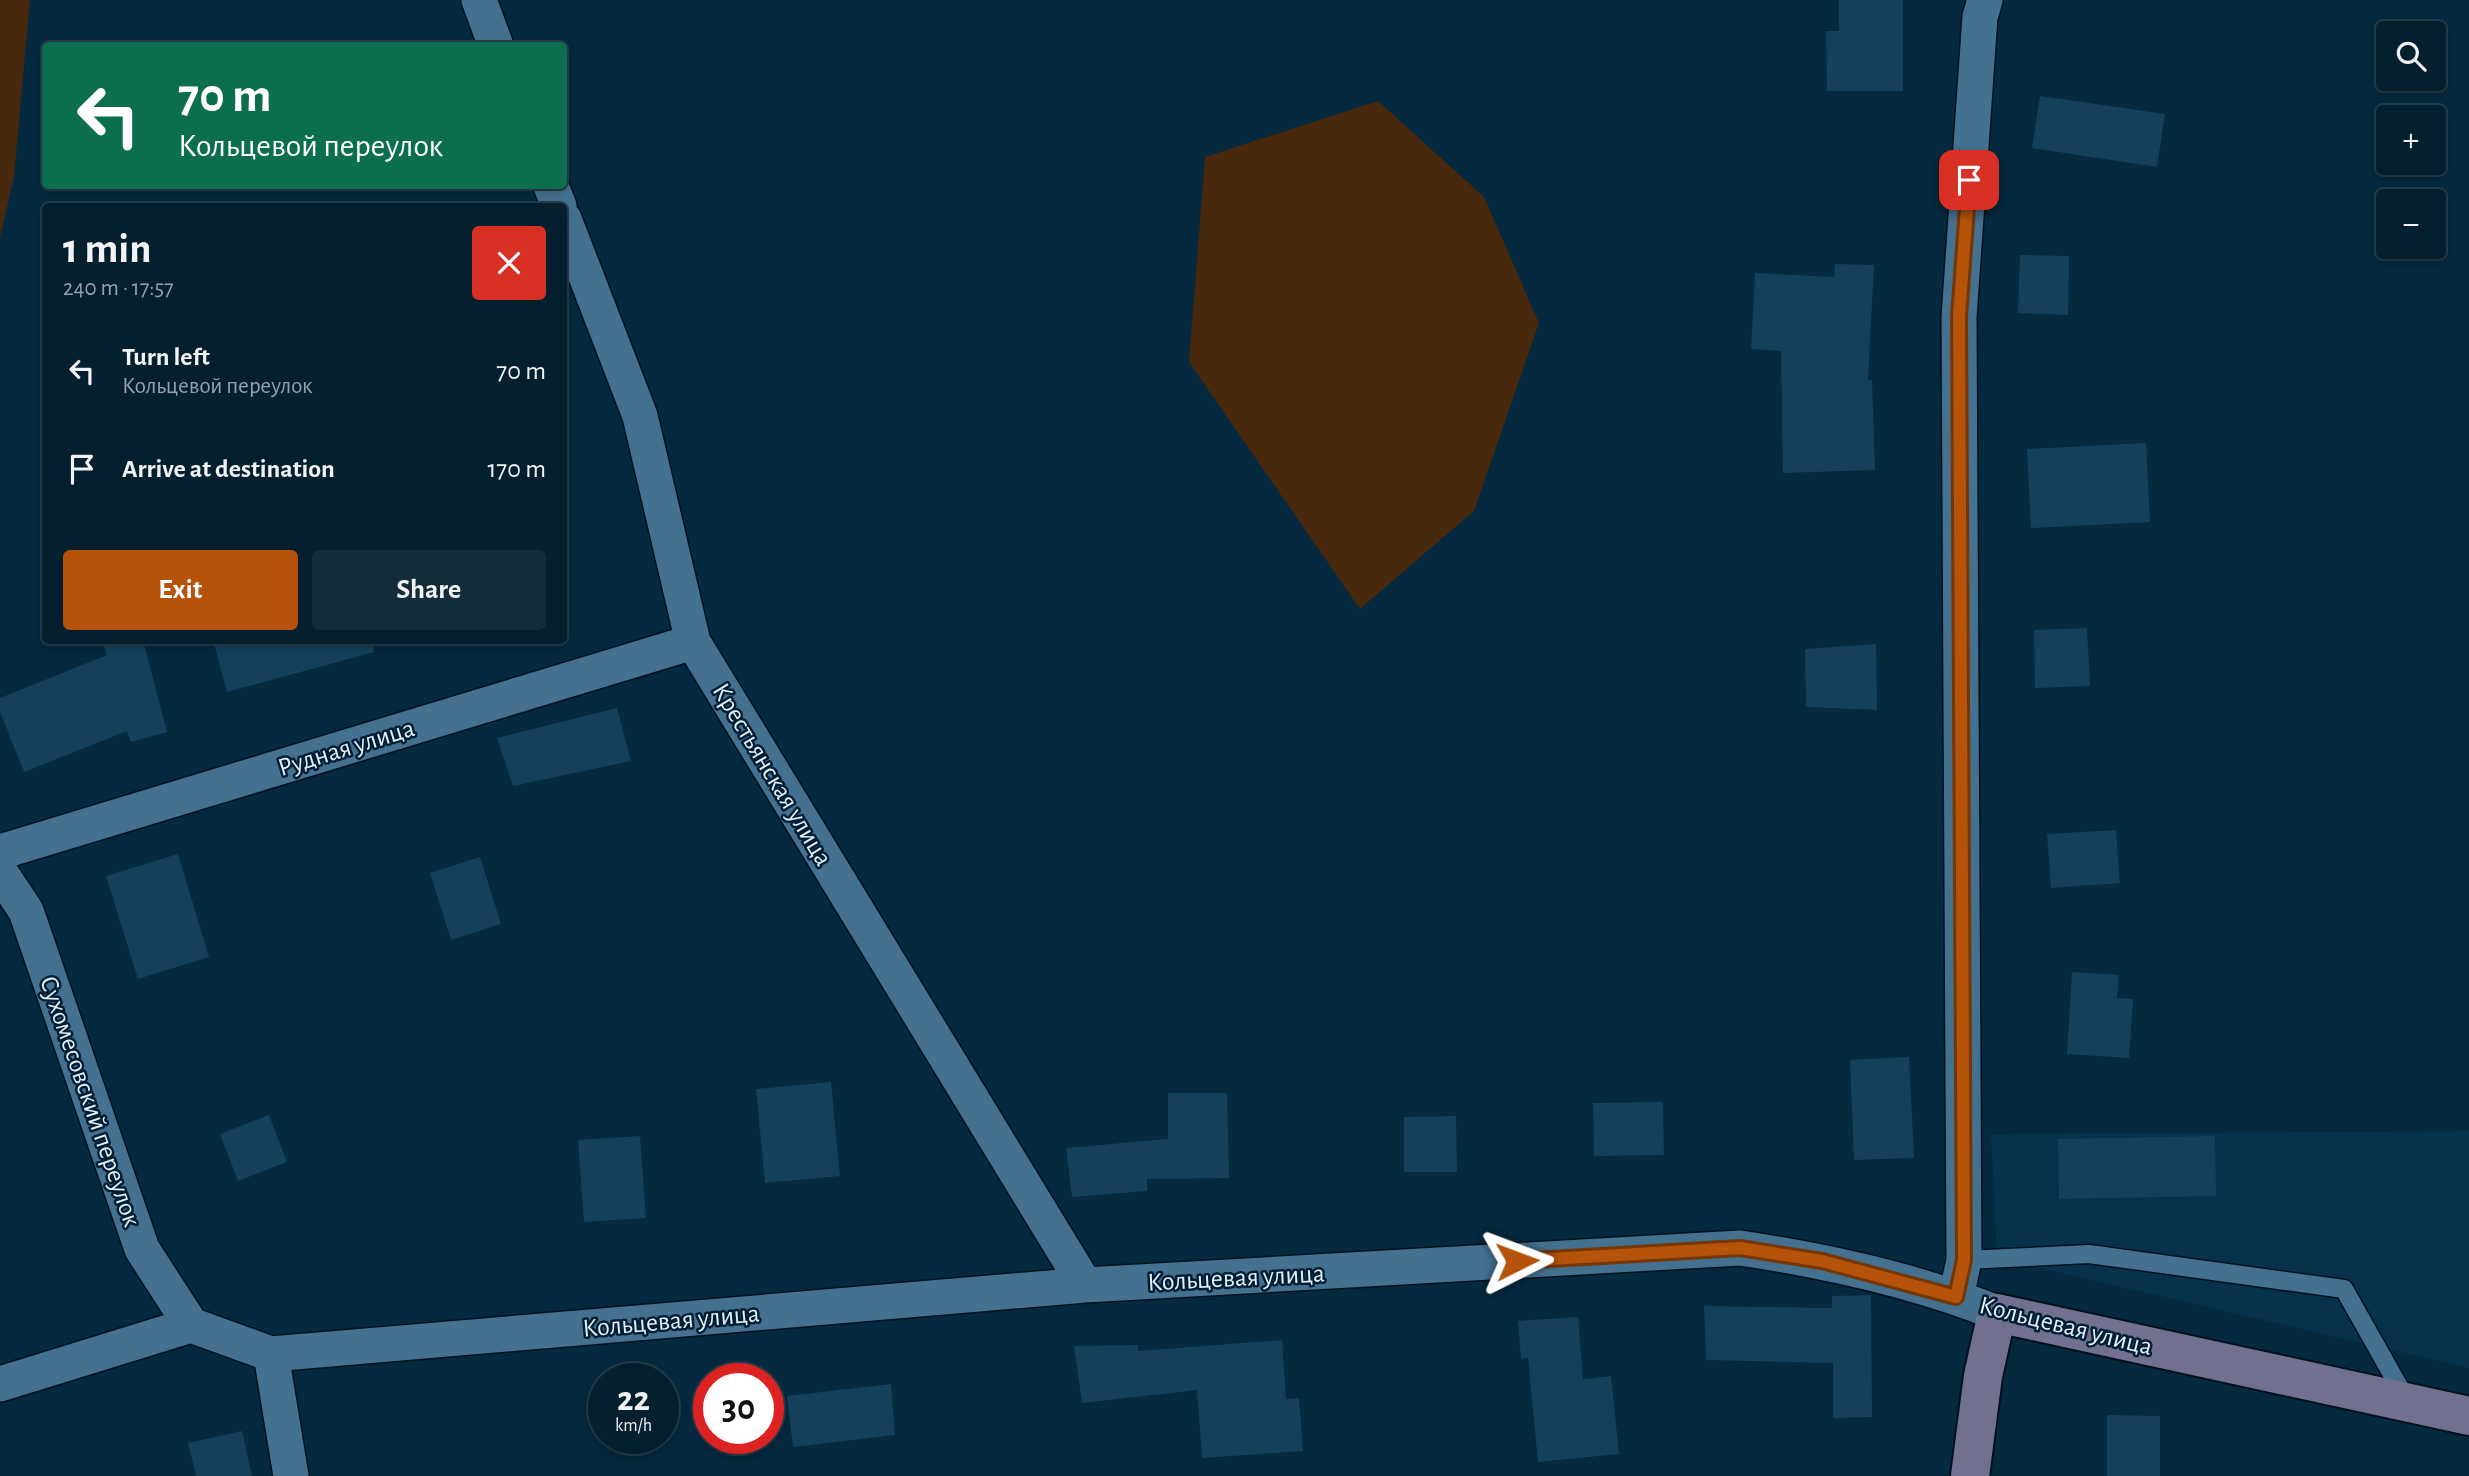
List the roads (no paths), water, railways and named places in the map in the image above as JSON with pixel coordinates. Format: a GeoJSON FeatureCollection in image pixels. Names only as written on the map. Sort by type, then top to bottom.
{"type":"FeatureCollection","features":[{"type":"Feature","properties":{"kind":"main road","name":"Кольцевая улица"},"geometry":{"type":"LineString","coordinates":[[1997,1313],[2469,1416]]}},
{"type":"Feature","properties":{"kind":"main road"},"geometry":{"type":"LineString","coordinates":[[1970,1476],[1983,1377],[1997,1313]]}},
{"type":"Feature","properties":{"kind":"street"},"geometry":{"type":"LineString","coordinates":[[479,0],[495,42]]}},
{"type":"Feature","properties":{"kind":"street"},"geometry":{"type":"LineString","coordinates":[[1956,1297],[1964,1260],[1959,317],[1980,17],[1985,0]]}},
{"type":"Feature","properties":{"kind":"street","name":"Крестьянская улица"},"geometry":{"type":"LineString","coordinates":[[567,227],[640,416],[693,642],[1085,1285]]}},
{"type":"Feature","properties":{"kind":"street","name":"Рудная улица"},"geometry":{"type":"LineString","coordinates":[[0,852],[693,642]]}},
{"type":"Feature","properties":{"kind":"street","name":"Сухомесовский переулок"},"geometry":{"type":"LineString","coordinates":[[0,872],[26,911],[142,1249],[191,1325]]}},
{"type":"Feature","properties":{"kind":"street","name":"Кольцевая улица"},"geometry":{"type":"LineString","coordinates":[[191,1325],[271,1354],[1085,1285],[1740,1248],[1822,1261],[1956,1297],[1997,1313]]}},
{"type":"Feature","properties":{"kind":"street"},"geometry":{"type":"LineString","coordinates":[[0,1384],[191,1325]]}},
{"type":"Feature","properties":{"kind":"street"},"geometry":{"type":"LineString","coordinates":[[271,1354],[291,1476]]}},
{"type":"Feature","properties":{"kind":"lane"},"geometry":{"type":"LineString","coordinates":[[1964,1260],[2089,1254],[2344,1289],[2407,1402]]}}]}
